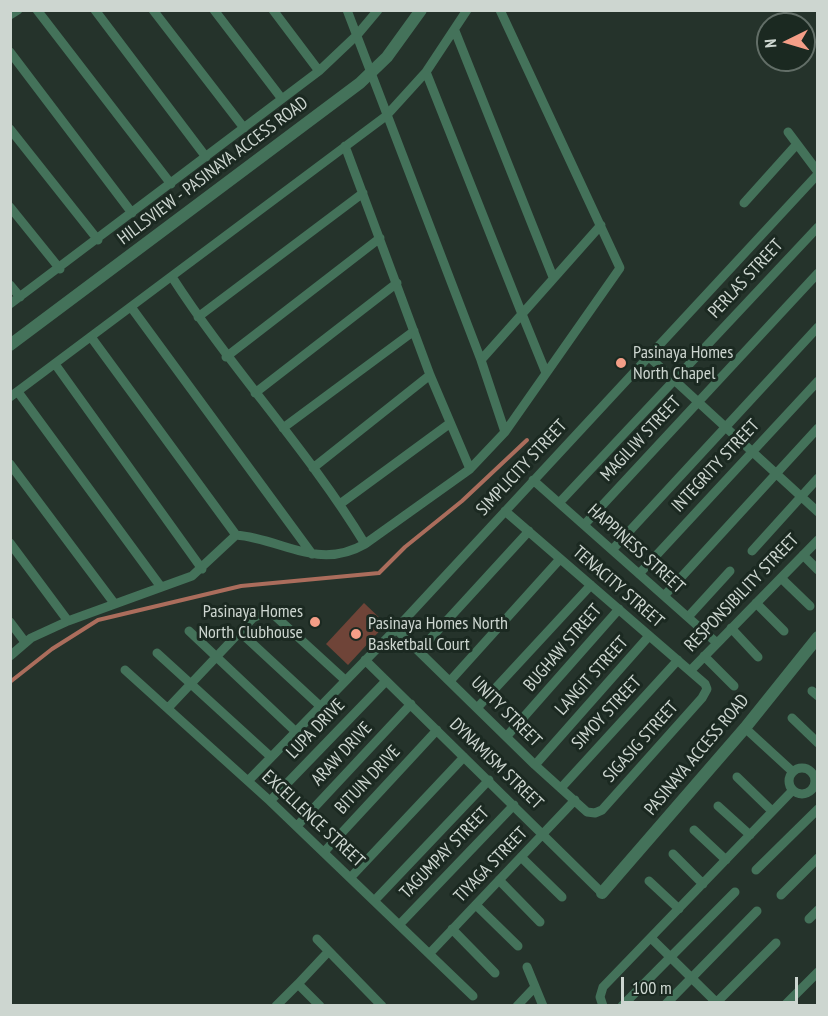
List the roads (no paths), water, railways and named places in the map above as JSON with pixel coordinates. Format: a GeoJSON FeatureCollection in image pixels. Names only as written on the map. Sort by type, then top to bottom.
{"type":"FeatureCollection","features":[{"type":"Feature","properties":{"kind":"street"},"geometry":{"type":"LineString","coordinates":[[10,15],[18,10]]}},
{"type":"Feature","properties":{"kind":"street"},"geometry":{"type":"LineString","coordinates":[[37,10],[171,184]]}},
{"type":"Feature","properties":{"kind":"street"},"geometry":{"type":"LineString","coordinates":[[95,10],[206,157]]}},
{"type":"Feature","properties":{"kind":"street"},"geometry":{"type":"LineString","coordinates":[[153,10],[244,128]]}},
{"type":"Feature","properties":{"kind":"street"},"geometry":{"type":"LineString","coordinates":[[214,10],[282,99]]}},
{"type":"Feature","properties":{"kind":"street"},"geometry":{"type":"LineString","coordinates":[[273,10],[319,71]]}},
{"type":"Feature","properties":{"kind":"street"},"geometry":{"type":"LineString","coordinates":[[347,10],[481,360],[505,432]]}},
{"type":"Feature","properties":{"kind":"street"},"geometry":{"type":"LineString","coordinates":[[10,304],[60,269],[319,71],[357,35],[378,10]]}},
{"type":"Feature","properties":{"kind":"street","name":"HILLSVIEW - PASINAYA ACCESS ROAD"},"geometry":{"type":"LineString","coordinates":[[10,345],[372,73],[387,57],[421,10]]}},
{"type":"Feature","properties":{"kind":"street"},"geometry":{"type":"LineString","coordinates":[[161,587],[14,395],[386,116],[426,72],[467,10]]}},
{"type":"Feature","properties":{"kind":"street"},"geometry":{"type":"LineString","coordinates":[[91,337],[236,535],[256,537],[326,557],[355,550],[470,469],[505,432],[621,268],[500,10]]}},
{"type":"Feature","properties":{"kind":"street"},"geometry":{"type":"LineString","coordinates":[[455,31],[554,277]]}},
{"type":"Feature","properties":{"kind":"street"},"geometry":{"type":"LineString","coordinates":[[10,52],[132,213]]}},
{"type":"Feature","properties":{"kind":"street"},"geometry":{"type":"LineString","coordinates":[[426,72],[546,373]]}},
{"type":"Feature","properties":{"kind":"street"},"geometry":{"type":"LineString","coordinates":[[10,129],[98,240]]}},
{"type":"Feature","properties":{"kind":"street"},"geometry":{"type":"LineString","coordinates":[[788,132],[818,173]]}},
{"type":"Feature","properties":{"kind":"street"},"geometry":{"type":"LineString","coordinates":[[744,203],[797,144]]}},
{"type":"Feature","properties":{"kind":"street"},"geometry":{"type":"LineString","coordinates":[[345,146],[430,375],[470,469]]}},
{"type":"Feature","properties":{"kind":"street","name":"SIMPLICITY STREET"},"geometry":{"type":"LineString","coordinates":[[248,781],[396,629],[818,173]]}},
{"type":"Feature","properties":{"kind":"street"},"geometry":{"type":"LineString","coordinates":[[198,317],[363,193]]}},
{"type":"Feature","properties":{"kind":"street"},"geometry":{"type":"LineString","coordinates":[[10,207],[60,269]]}},
{"type":"Feature","properties":{"kind":"street"},"geometry":{"type":"LineString","coordinates":[[481,360],[601,225]]}},
{"type":"Feature","properties":{"kind":"street","name":"PERLAS STREET"},"geometry":{"type":"LineString","coordinates":[[559,502],[818,227]]}},
{"type":"Feature","properties":{"kind":"street"},"geometry":{"type":"LineString","coordinates":[[226,357],[380,238]]}},
{"type":"Feature","properties":{"kind":"street","name":"MAGILIW STREET"},"geometry":{"type":"LineString","coordinates":[[584,525],[818,273]]}},
{"type":"Feature","properties":{"kind":"street"},"geometry":{"type":"LineString","coordinates":[[172,277],[226,357],[284,428],[340,504],[365,544]]}},
{"type":"Feature","properties":{"kind":"street"},"geometry":{"type":"LineString","coordinates":[[255,393],[397,283]]}},
{"type":"Feature","properties":{"kind":"street"},"geometry":{"type":"LineString","coordinates":[[10,285],[20,297]]}},
{"type":"Feature","properties":{"kind":"street"},"geometry":{"type":"LineString","coordinates":[[131,307],[312,554]]}},
{"type":"Feature","properties":{"kind":"street"},"geometry":{"type":"LineString","coordinates":[[612,550],[818,327]]}},
{"type":"Feature","properties":{"kind":"street"},"geometry":{"type":"LineString","coordinates":[[284,428],[414,331]]}},
{"type":"Feature","properties":{"kind":"street"},"geometry":{"type":"LineString","coordinates":[[648,356],[818,512]]}},
{"type":"Feature","properties":{"kind":"street"},"geometry":{"type":"LineString","coordinates":[[55,364],[202,569]]}},
{"type":"Feature","properties":{"kind":"street"},"geometry":{"type":"LineString","coordinates":[[313,468],[430,375]]}},
{"type":"Feature","properties":{"kind":"street","name":"INTEGRITY STREET"},"geometry":{"type":"LineString","coordinates":[[639,574],[818,381]]}},
{"type":"Feature","properties":{"kind":"street"},"geometry":{"type":"LineString","coordinates":[[340,504],[449,424]]}},
{"type":"Feature","properties":{"kind":"street"},"geometry":{"type":"LineString","coordinates":[[664,596],[818,428]]}},
{"type":"Feature","properties":{"kind":"street"},"geometry":{"type":"LineString","coordinates":[[10,464],[114,603]]}},
{"type":"Feature","properties":{"kind":"street"},"geometry":{"type":"LineString","coordinates":[[752,550],[818,478]]}},
{"type":"Feature","properties":{"kind":"street","name":"HAPPINESS STREET"},"geometry":{"type":"LineString","coordinates":[[533,480],[717,643]]}},
{"type":"Feature","properties":{"kind":"street","name":"TENACITY STREET"},"geometry":{"type":"LineString","coordinates":[[505,511],[691,670],[703,681],[707,689]]}},
{"type":"Feature","properties":{"kind":"street"},"geometry":{"type":"LineString","coordinates":[[419,651],[529,531]]}},
{"type":"Feature","properties":{"kind":"street"},"geometry":{"type":"LineString","coordinates":[[10,657],[25,642],[68,621],[192,576],[236,535]]}},
{"type":"Feature","properties":{"kind":"street","name":"RESPONSIBILITY STREET"},"geometry":{"type":"LineString","coordinates":[[691,670],[818,540]]}},
{"type":"Feature","properties":{"kind":"street"},"geometry":{"type":"LineString","coordinates":[[10,543],[68,621]]}},
{"type":"Feature","properties":{"kind":"street"},"geometry":{"type":"LineString","coordinates":[[802,555],[818,570]]}},
{"type":"Feature","properties":{"kind":"street"},"geometry":{"type":"LineString","coordinates":[[450,681],[560,559]]}},
{"type":"Feature","properties":{"kind":"street"},"geometry":{"type":"LineString","coordinates":[[688,617],[730,571]]}},
{"type":"Feature","properties":{"kind":"street"},"geometry":{"type":"LineString","coordinates":[[781,578],[810,606]]}},
{"type":"Feature","properties":{"kind":"street"},"geometry":{"type":"LineString","coordinates":[[478,707],[591,585]]}},
{"type":"Feature","properties":{"kind":"street"},"geometry":{"type":"LineString","coordinates":[[756,603],[784,631]]}},
{"type":"Feature","properties":{"kind":"street","name":"BUGHAW STREET"},"geometry":{"type":"LineString","coordinates":[[507,736],[619,609]]}},
{"type":"Feature","properties":{"kind":"street"},"geometry":{"type":"LineString","coordinates":[[168,708],[254,618],[263,613],[274,615],[345,680]]}},
{"type":"Feature","properties":{"kind":"street"},"geometry":{"type":"LineString","coordinates":[[10,622],[25,642]]}},
{"type":"Feature","properties":{"kind":"street"},"geometry":{"type":"LineString","coordinates":[[731,628],[758,657]]}},
{"type":"Feature","properties":{"kind":"street","name":"UNITY STREET"},"geometry":{"type":"LineString","coordinates":[[396,629],[535,765],[587,812],[595,813]]}},
{"type":"Feature","properties":{"kind":"street"},"geometry":{"type":"LineString","coordinates":[[189,631],[296,731]]}},
{"type":"Feature","properties":{"kind":"street"},"geometry":{"type":"LineString","coordinates":[[240,632],[320,706]]}},
{"type":"Feature","properties":{"kind":"street","name":"LANGIT STREET"},"geometry":{"type":"LineString","coordinates":[[535,765],[649,636]]}},
{"type":"Feature","properties":{"kind":"street","name":"PASINAYA ACCESS ROAD"},"geometry":{"type":"LineString","coordinates":[[602,894],[745,728],[818,637]]}},
{"type":"Feature","properties":{"kind":"street"},"geometry":{"type":"LineString","coordinates":[[157,653],[271,757]]}},
{"type":"Feature","properties":{"kind":"street"},"geometry":{"type":"LineString","coordinates":[[704,656],[734,686]]}},
{"type":"Feature","properties":{"kind":"street","name":"DYNAMISM STREET"},"geometry":{"type":"LineString","coordinates":[[365,660],[544,834],[602,894]]}},
{"type":"Feature","properties":{"kind":"street","name":"SIMOY STREET"},"geometry":{"type":"LineString","coordinates":[[561,788],[678,660]]}},
{"type":"Feature","properties":{"kind":"street","name":"EXCELLENCE STREET"},"geometry":{"type":"LineString","coordinates":[[125,670],[297,826],[473,996]]}},
{"type":"Feature","properties":{"kind":"street","name":"LUPA DRIVE"},"geometry":{"type":"LineString","coordinates":[[270,801],[386,681]]}},
{"type":"Feature","properties":{"kind":"street","name":"SIGASIG STREET"},"geometry":{"type":"LineString","coordinates":[[595,813],[602,810],[705,695],[707,689]]}},
{"type":"Feature","properties":{"kind":"street","name":"ARAW DRIVE"},"geometry":{"type":"LineString","coordinates":[[297,826],[411,704]]}},
{"type":"Feature","properties":{"kind":"street"},"geometry":{"type":"LineString","coordinates":[[792,718],[818,743]]}},
{"type":"Feature","properties":{"kind":"street"},"geometry":{"type":"LineString","coordinates":[[745,728],[793,772]]}},
{"type":"Feature","properties":{"kind":"street","name":"BITUIN DRIVE"},"geometry":{"type":"LineString","coordinates":[[324,852],[437,730]]}},
{"type":"Feature","properties":{"kind":"street"},"geometry":{"type":"LineString","coordinates":[[351,877],[464,757]]}},
{"type":"Feature","properties":{"kind":"street"},"geometry":{"type":"LineString","coordinates":[[804,768],[815,770],[814,792],[804,793],[793,790],[789,779],[793,772],[804,768]]}},
{"type":"Feature","properties":{"kind":"street"},"geometry":{"type":"LineString","coordinates":[[737,777],[772,811]]}},
{"type":"Feature","properties":{"kind":"street"},"geometry":{"type":"LineString","coordinates":[[375,900],[489,780]]}},
{"type":"Feature","properties":{"kind":"street"},"geometry":{"type":"LineString","coordinates":[[603,1005],[600,998],[603,987],[793,790]]}},
{"type":"Feature","properties":{"kind":"street","name":"TIYAGA STREET"},"geometry":{"type":"LineString","coordinates":[[430,953],[575,800]]}},
{"type":"Feature","properties":{"kind":"street","name":"TAGUMPAY STREET"},"geometry":{"type":"LineString","coordinates":[[400,924],[514,805]]}},
{"type":"Feature","properties":{"kind":"street"},"geometry":{"type":"LineString","coordinates":[[718,806],[750,835]]}},
{"type":"Feature","properties":{"kind":"street"},"geometry":{"type":"LineString","coordinates":[[756,870],[818,810]]}},
{"type":"Feature","properties":{"kind":"street"},"geometry":{"type":"LineString","coordinates":[[694,830],[726,860]]}},
{"type":"Feature","properties":{"kind":"street"},"geometry":{"type":"LineString","coordinates":[[673,854],[703,884]]}},
{"type":"Feature","properties":{"kind":"street"},"geometry":{"type":"LineString","coordinates":[[521,857],[562,897]]}},
{"type":"Feature","properties":{"kind":"street"},"geometry":{"type":"LineString","coordinates":[[781,895],[818,858]]}},
{"type":"Feature","properties":{"kind":"street"},"geometry":{"type":"LineString","coordinates":[[499,880],[540,922]]}},
{"type":"Feature","properties":{"kind":"street"},"geometry":{"type":"LineString","coordinates":[[649,881],[679,909]]}},
{"type":"Feature","properties":{"kind":"street"},"geometry":{"type":"LineString","coordinates":[[622,1005],[735,892]]}},
{"type":"Feature","properties":{"kind":"street"},"geometry":{"type":"LineString","coordinates":[[476,905],[518,946]]}},
{"type":"Feature","properties":{"kind":"street"},"geometry":{"type":"LineString","coordinates":[[809,919],[818,910]]}},
{"type":"Feature","properties":{"kind":"street"},"geometry":{"type":"LineString","coordinates":[[664,1005],[758,911]]}},
{"type":"Feature","properties":{"kind":"street"},"geometry":{"type":"LineString","coordinates":[[452,929],[495,973]]}},
{"type":"Feature","properties":{"kind":"street"},"geometry":{"type":"LineString","coordinates":[[651,938],[717,1004],[776,943]]}},
{"type":"Feature","properties":{"kind":"street"},"geometry":{"type":"LineString","coordinates":[[317,939],[382,1005]]}},
{"type":"Feature","properties":{"kind":"street"},"geometry":{"type":"LineString","coordinates":[[276,1005],[328,952]]}},
{"type":"Feature","properties":{"kind":"street"},"geometry":{"type":"LineString","coordinates":[[527,967],[543,1005]]}},
{"type":"Feature","properties":{"kind":"street"},"geometry":{"type":"LineString","coordinates":[[784,1005],[818,972]]}},
{"type":"Feature","properties":{"kind":"street"},"geometry":{"type":"LineString","coordinates":[[298,984],[320,1005]]}},
{"type":"Feature","properties":{"kind":"street"},"geometry":{"type":"LineString","coordinates":[[517,1005],[534,987]]}},
{"type":"Feature","properties":{"kind":"waterway"},"geometry":{"type":"LineString","coordinates":[[10,682],[52,649],[98,620],[241,586],[379,573],[405,547],[462,501],[527,440]]}},
{"type":"Feature","properties":{"kind":"place","name":"Pasinaya Homes North Chapel"},"geometry":{"type":"Point","coordinates":[621,363]}},
{"type":"Feature","properties":{"kind":"place","name":"Pasinaya Homes North Clubhouse"},"geometry":{"type":"Point","coordinates":[315,622]}},
{"type":"Feature","properties":{"kind":"place","name":"Pasinaya Homes North Basketball Court"},"geometry":{"type":"Point","coordinates":[356,634]}}]}
